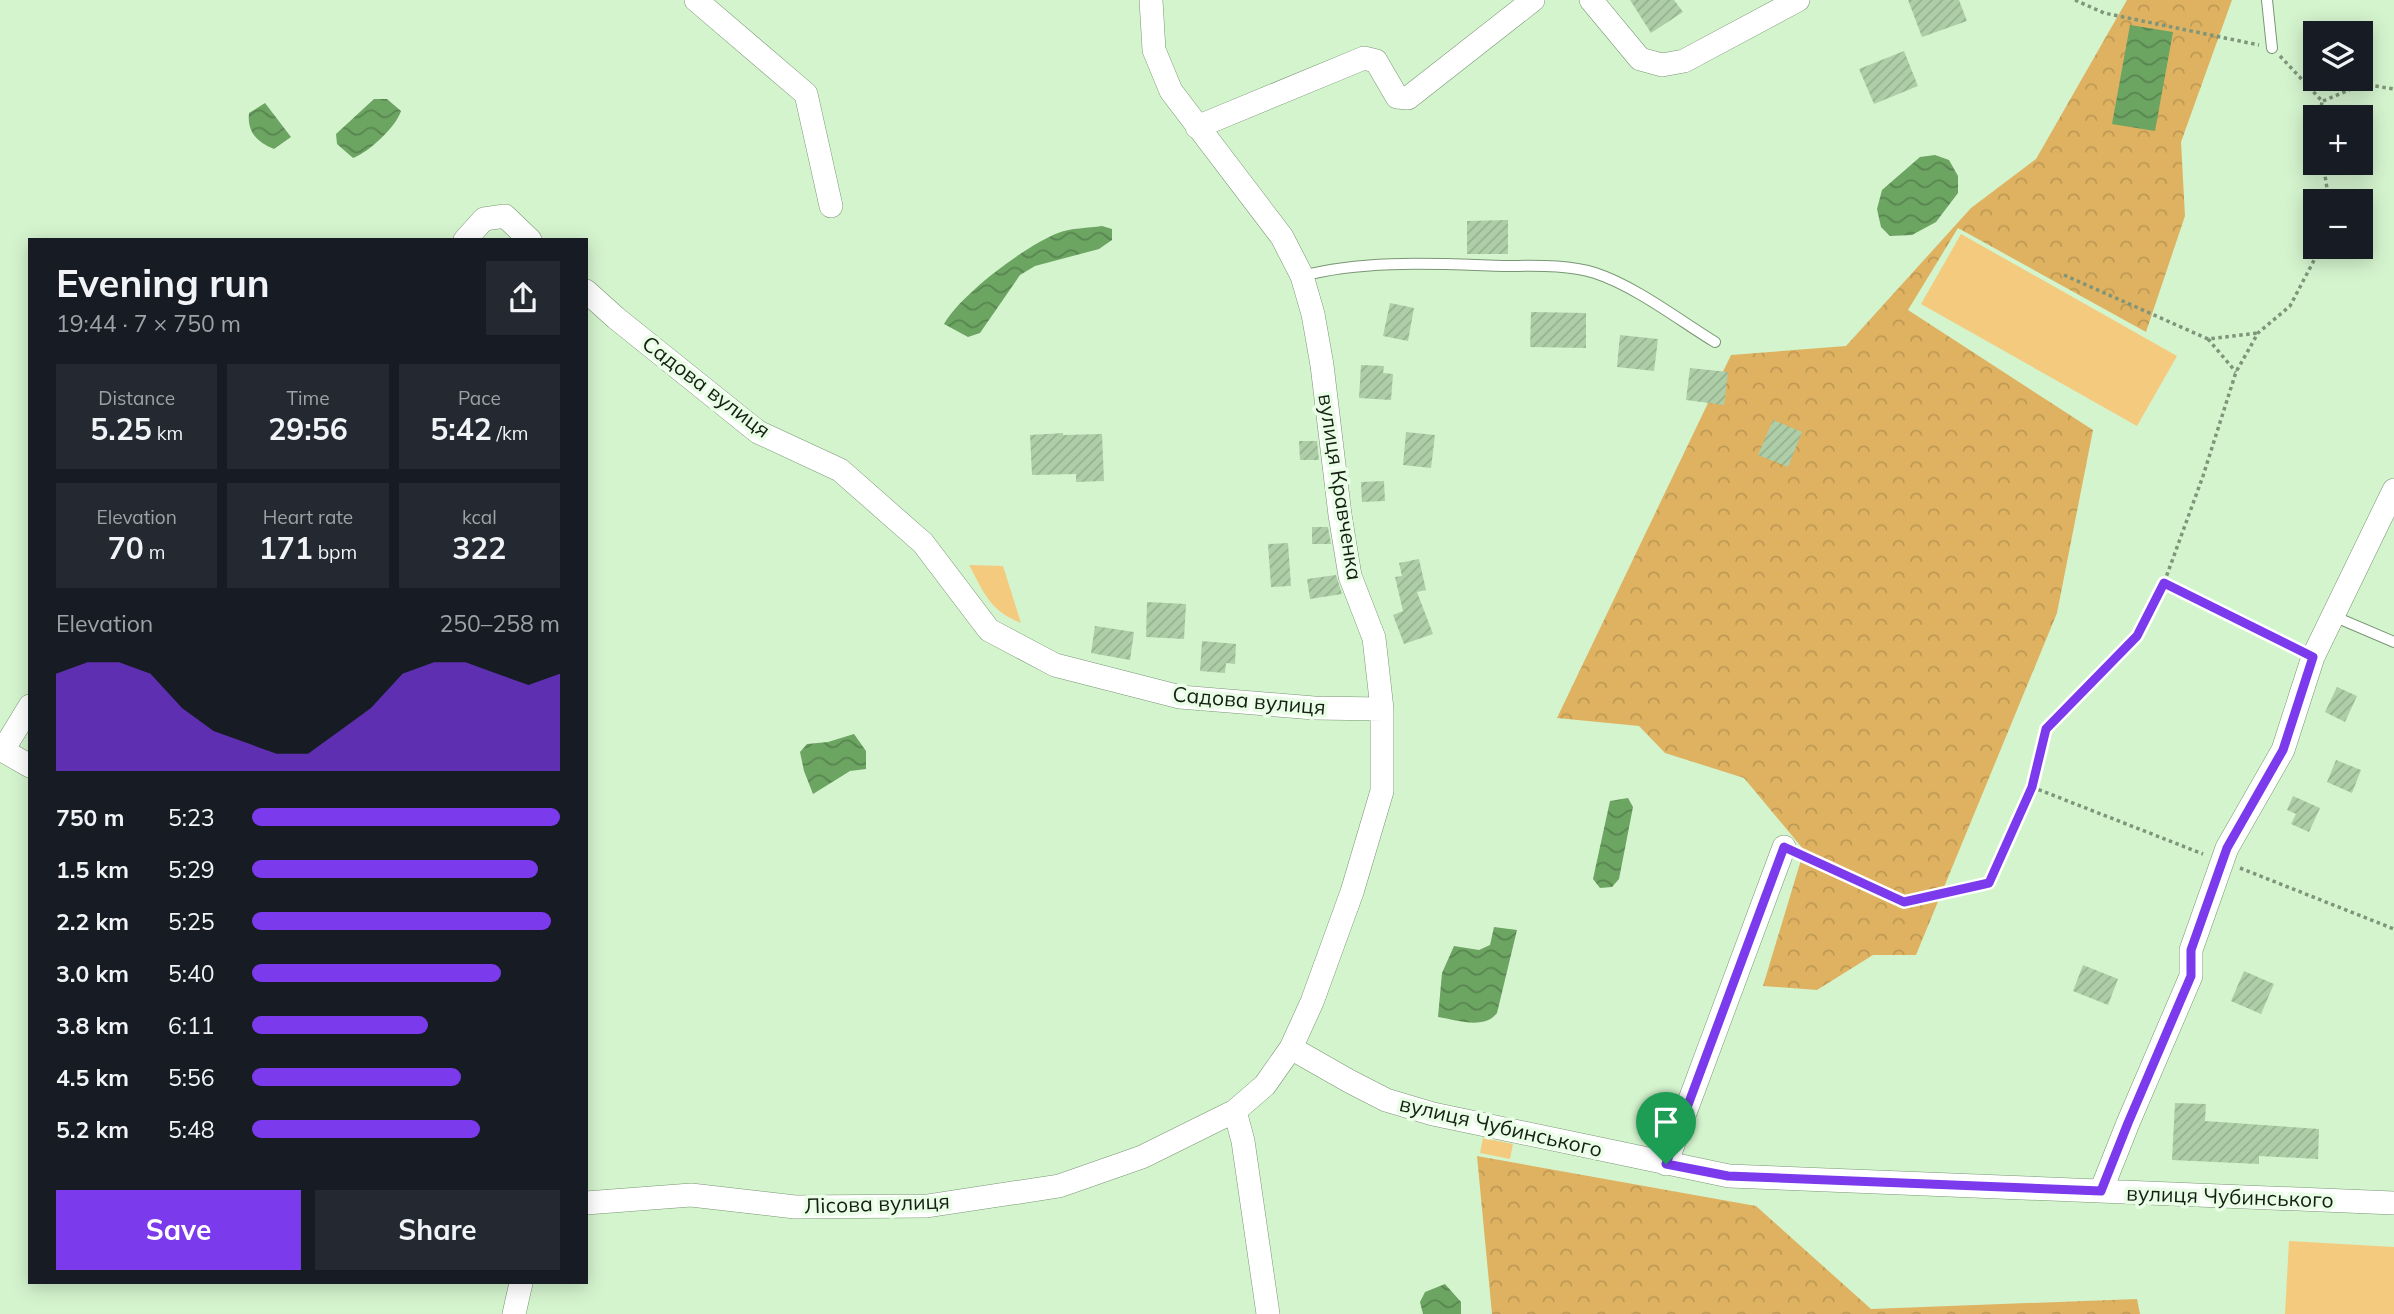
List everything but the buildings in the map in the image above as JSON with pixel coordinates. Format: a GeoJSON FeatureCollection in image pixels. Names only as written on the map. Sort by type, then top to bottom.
{"type":"FeatureCollection","features":[{"type":"Feature","properties":{"kind":"street"},"geometry":{"type":"LineString","coordinates":[[696,0],[806,93],[831,206]]}},
{"type":"Feature","properties":{"kind":"street","name":"вулиця Кравченка"},"geometry":{"type":"LineString","coordinates":[[1151,0],[1154,50],[1171,91],[1282,237],[1302,276],[1313,314],[1322,365],[1350,576],[1374,638],[1382,709],[1382,792],[1352,892],[1312,1002],[1291,1048],[1265,1085],[1235,1111]]}},
{"type":"Feature","properties":{"kind":"street"},"geometry":{"type":"LineString","coordinates":[[1197,127],[1364,58],[1376,61],[1397,97],[1408,98],[1533,0]]}},
{"type":"Feature","properties":{"kind":"street"},"geometry":{"type":"LineString","coordinates":[[1591,0],[1640,59],[1662,65],[1684,61],[1798,0]]}},
{"type":"Feature","properties":{"kind":"street"},"geometry":{"type":"LineString","coordinates":[[468,238],[484,219],[505,216],[528,238]]}},
{"type":"Feature","properties":{"kind":"street","name":"Садова вулиця"},"geometry":{"type":"LineString","coordinates":[[588,293],[758,432],[839,470],[923,543],[989,630],[1055,666],[1180,697],[1314,708],[1382,709]]}},
{"type":"Feature","properties":{"kind":"street"},"geometry":{"type":"LineString","coordinates":[[2101,1191],[2191,976],[2191,950],[2227,848],[2283,750],[2313,657],[2394,491]]}},
{"type":"Feature","properties":{"kind":"street"},"geometry":{"type":"LineString","coordinates":[[28,709],[1,749],[28,765]]}},
{"type":"Feature","properties":{"kind":"street"},"geometry":{"type":"LineString","coordinates":[[1666,1164],[1784,847]]}},
{"type":"Feature","properties":{"kind":"street","name":"вулиця Чубинського"},"geometry":{"type":"LineString","coordinates":[[1291,1048],[1374,1094],[1421,1111],[1728,1176],[2394,1203]]}},
{"type":"Feature","properties":{"kind":"street"},"geometry":{"type":"LineString","coordinates":[[1235,1111],[1243,1141],[1268,1314]]}},
{"type":"Feature","properties":{"kind":"street","name":"Лісова вулиця"},"geometry":{"type":"LineString","coordinates":[[588,1203],[691,1195],[795,1207],[927,1206],[1059,1186],[1142,1157],[1235,1111]]}},
{"type":"Feature","properties":{"kind":"street"},"geometry":{"type":"LineString","coordinates":[[514,1314],[521,1284]]}},
{"type":"Feature","properties":{"kind":"lane"},"geometry":{"type":"LineString","coordinates":[[2267,0],[2272,48]]}},
{"type":"Feature","properties":{"kind":"lane"},"geometry":{"type":"LineString","coordinates":[[1302,276],[1322,271],[1413,263],[1568,267],[1596,273],[1642,296],[1715,342]]}},
{"type":"Feature","properties":{"kind":"lane"},"geometry":{"type":"LineString","coordinates":[[2333,616],[2394,642]]}},
{"type":"Feature","properties":{"kind":"path"},"geometry":{"type":"LineString","coordinates":[[2075,0],[2104,13],[2272,48],[2322,101]]}},
{"type":"Feature","properties":{"kind":"path"},"geometry":{"type":"LineString","coordinates":[[2322,101],[2363,85],[2394,89]]}},
{"type":"Feature","properties":{"kind":"path"},"geometry":{"type":"LineString","coordinates":[[2322,101],[2322,105]]}},
{"type":"Feature","properties":{"kind":"path"},"geometry":{"type":"LineString","coordinates":[[1784,847],[1904,902],[1989,883],[2032,787],[2046,729],[2137,636],[2164,583],[2236,372],[2258,333],[2290,306],[2315,259]]}},
{"type":"Feature","properties":{"kind":"path"},"geometry":{"type":"LineString","coordinates":[[2064,275],[2208,339],[2236,372]]}},
{"type":"Feature","properties":{"kind":"path"},"geometry":{"type":"LineString","coordinates":[[2208,339],[2258,333]]}},
{"type":"Feature","properties":{"kind":"path"},"geometry":{"type":"LineString","coordinates":[[2164,583],[2313,657]]}},
{"type":"Feature","properties":{"kind":"shaded area"},"geometry":{"type":"Polygon","coordinates":[[[1961,234],[2177,356],[2137,426],[1921,304],[1961,234]]]}},
{"type":"Feature","properties":{"kind":"shaded area"},"geometry":{"type":"Polygon","coordinates":[[[969,565],[1003,566],[1021,623],[995,607],[969,565]]]}},
{"type":"Feature","properties":{"kind":"shaded area"},"geometry":{"type":"Polygon","coordinates":[[[1483,1138],[1513,1144],[1510,1159],[1480,1153],[1483,1138]]]}},
{"type":"Feature","properties":{"kind":"shaded area"},"geometry":{"type":"Polygon","coordinates":[[[2289,1241],[2394,1247],[2394,1314],[2285,1314],[2289,1241]]]}},
{"type":"Feature","properties":{"kind":"green space"},"geometry":{"type":"Polygon","coordinates":[[[2127,0],[2232,0],[2181,142],[2185,216],[2146,332],[1958,228],[1908,310],[2093,430],[2057,613],[1916,955],[1873,955],[1817,990],[1763,986],[1804,850],[1744,778],[1665,753],[1639,726],[1557,718],[1731,355],[1846,346],[1971,208],[2036,159],[2127,0]]]}},
{"type":"Feature","properties":{"kind":"green space"},"geometry":{"type":"Polygon","coordinates":[[[1477,1156],[1756,1206],[1871,1309],[2137,1299],[2140,1314],[1492,1314],[1477,1156]]]}},
{"type":"Feature","properties":{"kind":"water"},"geometry":{"type":"Polygon","coordinates":[[[2130,25],[2173,32],[2155,131],[2112,124],[2130,25]]]}},
{"type":"Feature","properties":{"kind":"water"},"geometry":{"type":"Polygon","coordinates":[[[374,99],[387,99],[401,111],[394,124],[381,138],[353,158],[337,144],[336,134],[374,99]]]}},
{"type":"Feature","properties":{"kind":"water"},"geometry":{"type":"Polygon","coordinates":[[[265,103],[291,137],[274,149],[258,140],[250,126],[249,113],[265,103]]]}},
{"type":"Feature","properties":{"kind":"water"},"geometry":{"type":"Polygon","coordinates":[[[1935,155],[1949,160],[1958,176],[1958,193],[1936,222],[1912,235],[1890,236],[1881,227],[1877,209],[1882,190],[1920,157],[1935,155]]]}},
{"type":"Feature","properties":{"kind":"water"},"geometry":{"type":"Polygon","coordinates":[[[1102,226],[1112,229],[1112,240],[1099,249],[1035,266],[1020,275],[980,333],[968,337],[944,324],[979,285],[1029,248],[1063,231],[1102,226]]]}},
{"type":"Feature","properties":{"kind":"water"},"geometry":{"type":"Polygon","coordinates":[[[854,734],[866,751],[866,769],[850,771],[813,794],[800,752],[807,744],[828,742],[854,734]]]}},
{"type":"Feature","properties":{"kind":"water"},"geometry":{"type":"Polygon","coordinates":[[[1628,798],[1633,807],[1619,879],[1612,887],[1600,888],[1593,879],[1610,801],[1628,798]]]}},
{"type":"Feature","properties":{"kind":"water"},"geometry":{"type":"Polygon","coordinates":[[[1494,927],[1517,930],[1497,1013],[1478,1023],[1438,1017],[1442,973],[1454,946],[1479,950],[1490,945],[1494,927]]]}},
{"type":"Feature","properties":{"kind":"water"},"geometry":{"type":"Polygon","coordinates":[[[1445,1284],[1461,1302],[1461,1314],[1423,1314],[1420,1302],[1425,1292],[1445,1284]]]}},
{"type":"Feature","properties":{"kind":"route"},"geometry":{"type":"LineString","coordinates":[[2164,583],[2313,657],[2283,750],[2227,848],[2191,950],[2191,976],[2101,1191],[1728,1176],[1666,1164],[1784,847],[1904,902],[1989,883],[2032,787],[2046,729],[2137,636],[2164,583]]}}]}
